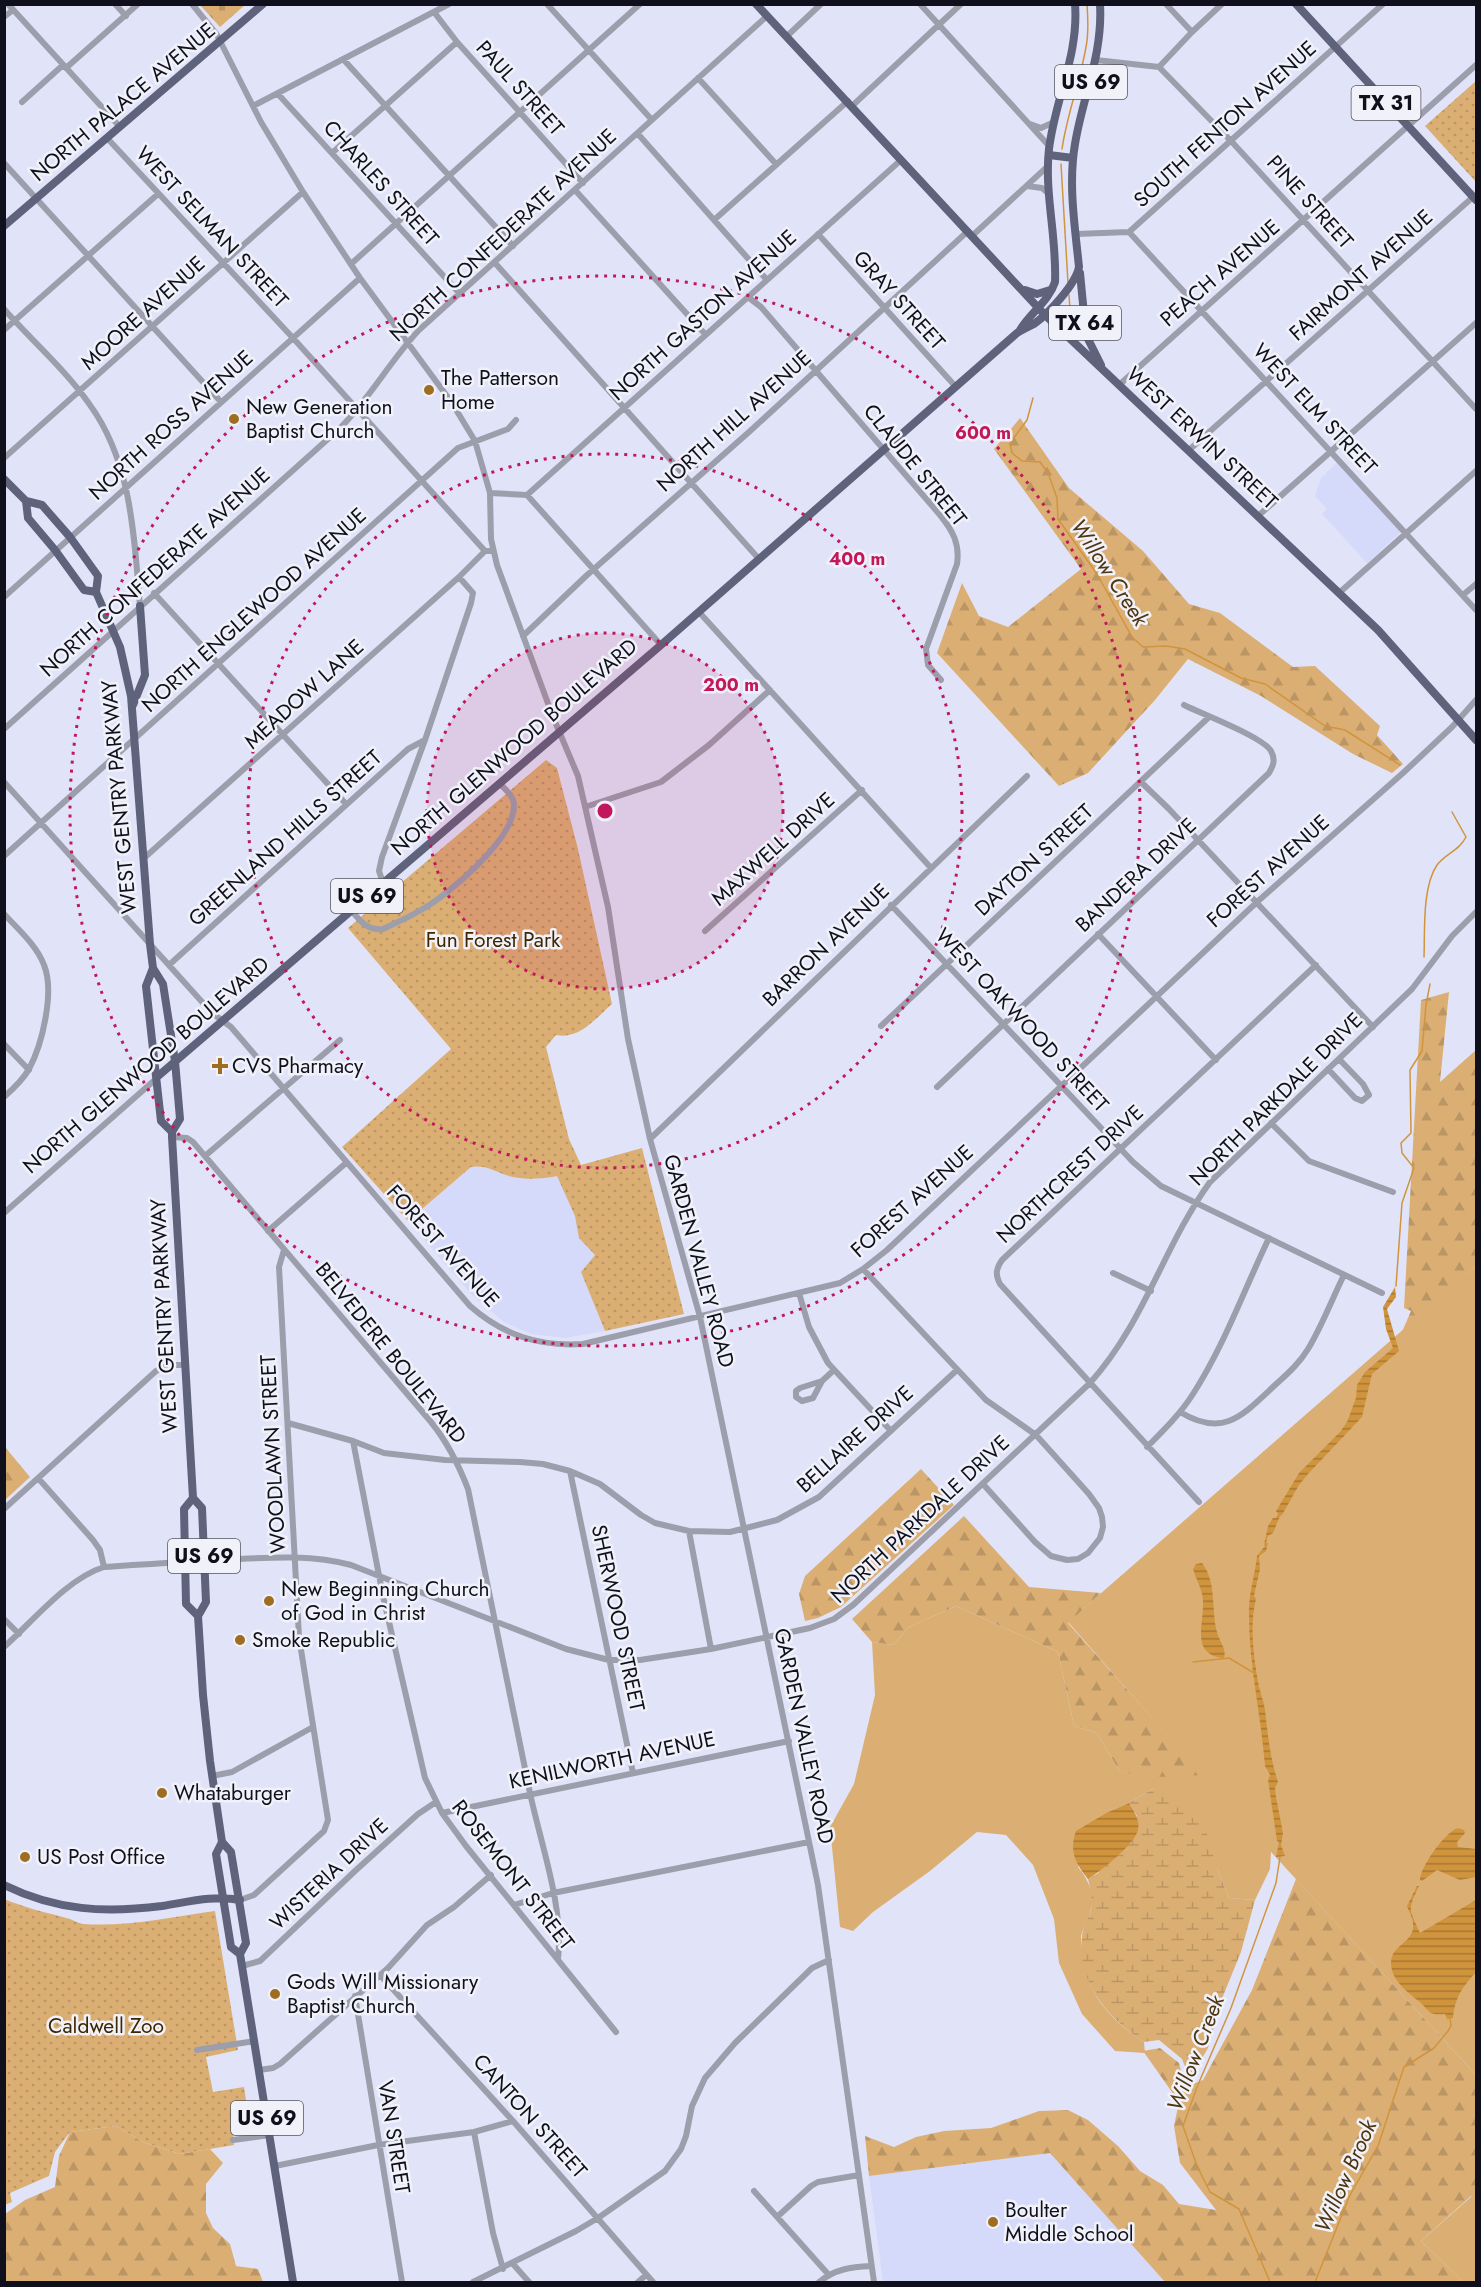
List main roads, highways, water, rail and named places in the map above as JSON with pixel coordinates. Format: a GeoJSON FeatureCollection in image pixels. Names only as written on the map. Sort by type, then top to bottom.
{"type":"FeatureCollection","features":[{"type":"Feature","properties":{"kind":"main road","name":"NORTH PALACE AVENUE"},"geometry":{"type":"LineString","coordinates":[[4,226],[264,4]]}},
{"type":"Feature","properties":{"kind":"main road","name":"WEST ERWIN STREET"},"geometry":{"type":"LineString","coordinates":[[756,4],[1044,314],[1393,645],[1476,740]]}},
{"type":"Feature","properties":{"kind":"main road","name":"US 69"},"geometry":{"type":"LineString","coordinates":[[1038,307],[1052,289],[1055,279],[1049,195],[1049,151],[1054,122],[1073,52],[1075,4]]}},
{"type":"Feature","properties":{"kind":"main road","name":"US 69"},"geometry":{"type":"LineString","coordinates":[[1044,314],[1075,282],[1080,267],[1076,234],[1073,158],[1078,124],[1096,60],[1100,4]]}},
{"type":"Feature","properties":{"kind":"main road","name":"TX 31"},"geometry":{"type":"LineString","coordinates":[[1296,4],[1475,199]]}},
{"type":"Feature","properties":{"kind":"main road"},"geometry":{"type":"LineString","coordinates":[[1049,151],[1073,158]]}},
{"type":"Feature","properties":{"kind":"main road","name":"TX 64"},"geometry":{"type":"LineString","coordinates":[[1080,267],[1086,334],[1090,346],[1107,374]]}},
{"type":"Feature","properties":{"kind":"main road"},"geometry":{"type":"LineString","coordinates":[[1018,286],[1037,294],[1052,289]]}},
{"type":"Feature","properties":{"kind":"main road","name":"NORTH GLENWOOD BOULEVARD"},"geometry":{"type":"LineString","coordinates":[[1019,332],[1028,316],[1038,307]]}},
{"type":"Feature","properties":{"kind":"main road","name":"NORTH GLENWOOD BOULEVARD"},"geometry":{"type":"LineString","coordinates":[[158,1077],[661,645],[1019,332],[1035,323],[1044,314]]}},
{"type":"Feature","properties":{"kind":"main road","name":"WEST GENTRY PARKWAY"},"geometry":{"type":"LineString","coordinates":[[4,479],[26,501],[42,505],[70,537],[98,576],[96,591],[114,630],[125,662],[135,738],[150,944],[153,968],[163,984],[175,1062],[180,1119],[172,1134],[193,1498],[202,1508],[206,1602],[198,1616],[203,1695],[222,1842],[231,1852],[240,1900],[246,1943],[240,1954],[293,2283]]}},
{"type":"Feature","properties":{"kind":"main road","name":"WEST GENTRY PARKWAY"},"geometry":{"type":"LineString","coordinates":[[26,501],[28,518],[84,590],[96,591]]}},
{"type":"Feature","properties":{"kind":"main road"},"geometry":{"type":"LineString","coordinates":[[132,706],[145,675],[140,606]]}},
{"type":"Feature","properties":{"kind":"main road","name":"WEST GENTRY PARKWAY"},"geometry":{"type":"LineString","coordinates":[[153,968],[146,986],[158,1077],[161,1121],[172,1134]]}},
{"type":"Feature","properties":{"kind":"main road","name":"WEST GENTRY PARKWAY"},"geometry":{"type":"LineString","coordinates":[[193,1498],[184,1509],[184,1561],[186,1604],[198,1616]]}},
{"type":"Feature","properties":{"kind":"main road","name":"WEST GENTRY PARKWAY"},"geometry":{"type":"LineString","coordinates":[[222,1842],[216,1854],[231,1947],[240,1954]]}},
{"type":"Feature","properties":{"kind":"main road"},"geometry":{"type":"LineString","coordinates":[[4,1885],[53,1903],[93,1910],[139,1909],[224,1897],[240,1900]]}},
{"type":"Feature","properties":{"kind":"waterway","name":"Willow Creek"},"geometry":{"type":"LineString","coordinates":[[1062,149],[1087,42],[1087,4]]}},
{"type":"Feature","properties":{"kind":"waterway","name":"Willow Creek"},"geometry":{"type":"LineString","coordinates":[[1061,164],[1068,283]]}},
{"type":"Feature","properties":{"kind":"waterway","name":"Willow Creek"},"geometry":{"type":"LineString","coordinates":[[1069,295],[1071,324]]}},
{"type":"Feature","properties":{"kind":"waterway","name":"Willow Creek"},"geometry":{"type":"LineString","coordinates":[[1033,398],[1027,420],[1010,443],[1012,453],[1022,461],[1040,462],[1048,473],[1057,498],[1058,519],[1097,574],[1132,637],[1143,647],[1166,646],[1185,649],[1241,678],[1265,684],[1325,726],[1345,730],[1400,765]]}},
{"type":"Feature","properties":{"kind":"waterway","name":"Willow Creek"},"geometry":{"type":"LineString","coordinates":[[1424,957],[1425,910],[1432,874],[1437,865],[1460,846],[1466,837],[1452,812]]}},
{"type":"Feature","properties":{"kind":"waterway","name":"Willow Creek"},"geometry":{"type":"LineString","coordinates":[[1396,1286],[1402,1203],[1414,1168],[1402,1153],[1401,1143],[1411,1133],[1410,1070],[1422,1051],[1430,984]]}},
{"type":"Feature","properties":{"kind":"waterway","name":"Willow Creek"},"geometry":{"type":"LineString","coordinates":[[1193,1662],[1229,1658],[1254,1673]]}},
{"type":"Feature","properties":{"kind":"waterway","name":"Willow Creek"},"geometry":{"type":"LineString","coordinates":[[1270,2282],[1239,2209],[1210,2192],[1197,2166],[1183,2126],[1231,2008],[1276,1883],[1280,1857]]}},
{"type":"Feature","properties":{"kind":"waterway","name":"Willow Brook"},"geometry":{"type":"LineString","coordinates":[[1315,2282],[1350,2195],[1378,2146],[1404,2067],[1434,2048],[1451,2026],[1450,2018]]}},
{"type":"Feature","properties":{"kind":"place","name":"The Patterson Home"},"geometry":{"type":"Point","coordinates":[429,390]}},
{"type":"Feature","properties":{"kind":"place","name":"New Generation Baptist Church"},"geometry":{"type":"Point","coordinates":[234,419]}},
{"type":"Feature","properties":{"kind":"place","name":"CVS Pharmacy"},"geometry":{"type":"Point","coordinates":[220,1066]}},
{"type":"Feature","properties":{"kind":"place","name":"New Beginning Church of God in Christ"},"geometry":{"type":"Point","coordinates":[269,1601]}},
{"type":"Feature","properties":{"kind":"place","name":"Smoke Republic"},"geometry":{"type":"Point","coordinates":[240,1640]}},
{"type":"Feature","properties":{"kind":"place","name":"Whataburger"},"geometry":{"type":"Point","coordinates":[162,1793]}},
{"type":"Feature","properties":{"kind":"place","name":"US Post Office"},"geometry":{"type":"Point","coordinates":[25,1857]}},
{"type":"Feature","properties":{"kind":"place","name":"Gods Will Missionary Baptist Church"},"geometry":{"type":"Point","coordinates":[275,1994]}},
{"type":"Feature","properties":{"kind":"place","name":"Boulter Middle School"},"geometry":{"type":"Point","coordinates":[993,2222]}},
{"type":"Feature","properties":{"kind":"park label","name":"Fun Forest Park"},"geometry":{"type":"Point","coordinates":[493,940]}},
{"type":"Feature","properties":{"kind":"park label","name":"Caldwell Zoo"},"geometry":{"type":"Point","coordinates":[106,2026]}}]}
